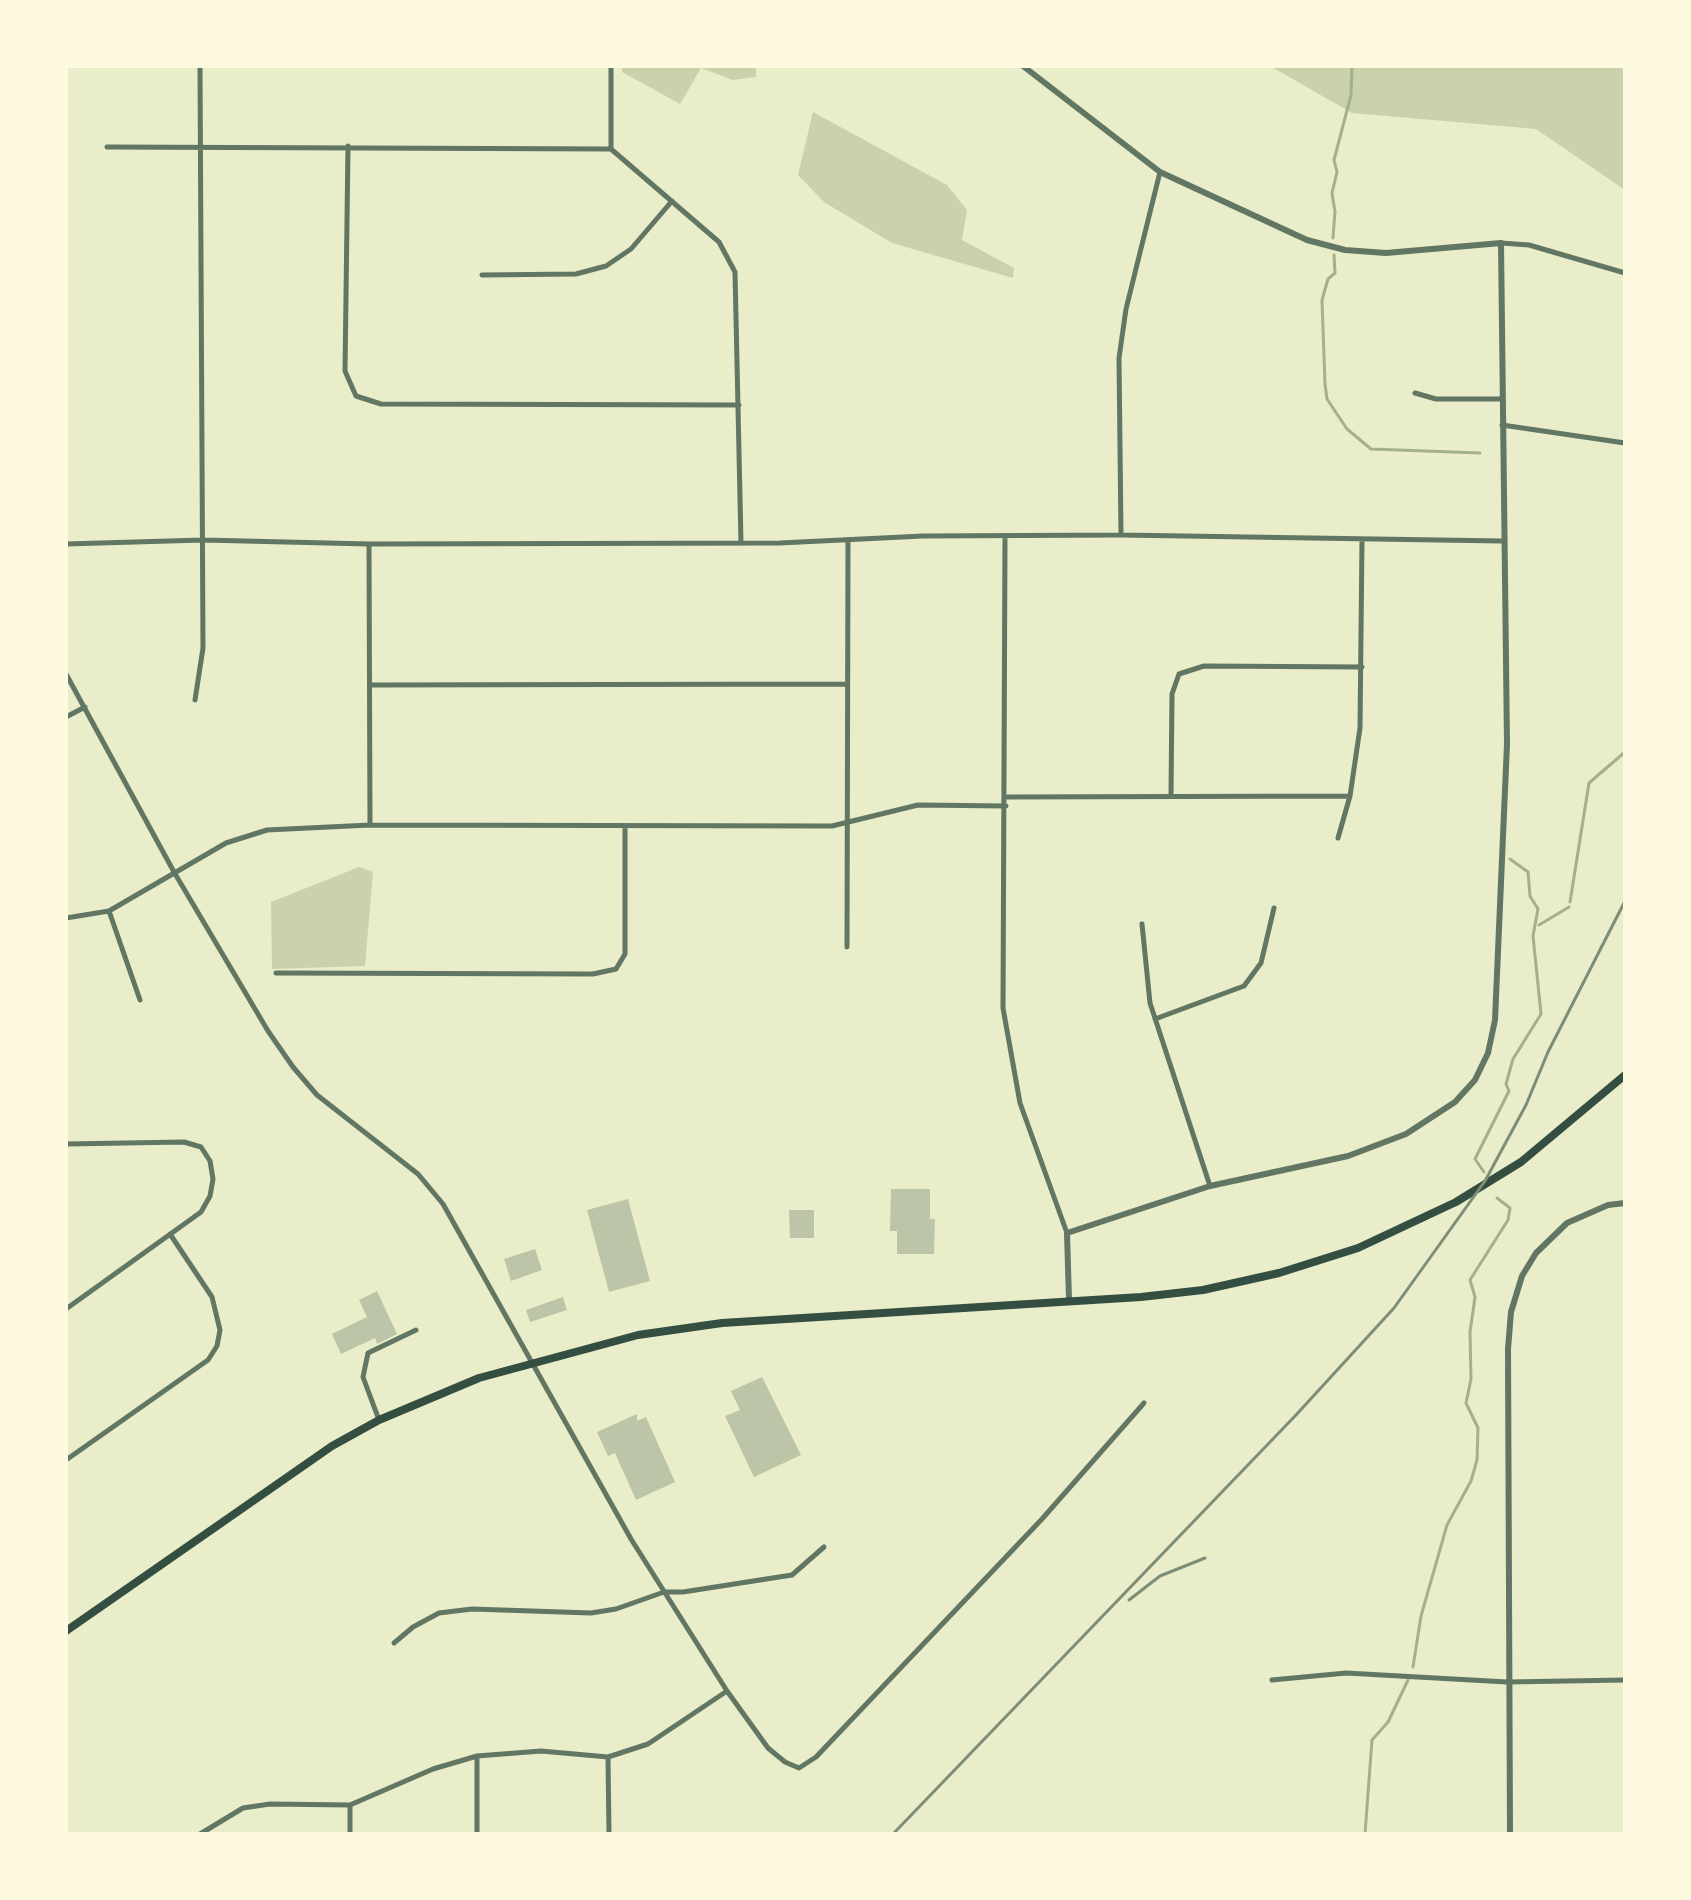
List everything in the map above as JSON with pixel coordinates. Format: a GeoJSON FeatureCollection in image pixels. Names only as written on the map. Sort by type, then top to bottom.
{"type":"FeatureCollection","features":[{"type":"Feature","properties":{"kind":"main road"},"geometry":{"type":"LineString","coordinates":[[66,1631],[320,1455],[379,1420],[479,1378],[638,1335],[722,1323],[1203,1290],[1279,1273],[1358,1248],[1422,1220],[1488,1183],[1550,1139],[1625,1075]]}},
{"type":"Feature","properties":{"kind":"street"},"geometry":{"type":"LineString","coordinates":[[195,700],[203,648],[200,66]]}},
{"type":"Feature","properties":{"kind":"street"},"geometry":{"type":"LineString","coordinates":[[611,66],[611,149]]}},
{"type":"Feature","properties":{"kind":"street"},"geometry":{"type":"LineString","coordinates":[[1023,66],[1160,172],[1307,240],[1345,250],[1386,253],[1501,243],[1529,245],[1625,273]]}},
{"type":"Feature","properties":{"kind":"street"},"geometry":{"type":"LineString","coordinates":[[348,146],[345,371],[356,396],[381,404],[739,405]]}},
{"type":"Feature","properties":{"kind":"street"},"geometry":{"type":"LineString","coordinates":[[107,147],[611,149],[719,242],[735,272],[741,543]]}},
{"type":"Feature","properties":{"kind":"street"},"geometry":{"type":"LineString","coordinates":[[1121,535],[1119,358],[1126,309],[1160,172]]}},
{"type":"Feature","properties":{"kind":"street"},"geometry":{"type":"LineString","coordinates":[[482,275],[576,274],[606,266],[631,249],[672,201]]}},
{"type":"Feature","properties":{"kind":"street"},"geometry":{"type":"LineString","coordinates":[[1067,1233],[1210,1186],[1348,1156],[1406,1134],[1455,1102],[1475,1080],[1488,1053],[1495,1020],[1507,744],[1502,541],[1501,243]]}},
{"type":"Feature","properties":{"kind":"street"},"geometry":{"type":"LineString","coordinates":[[1415,393],[1436,399],[1501,399]]}},
{"type":"Feature","properties":{"kind":"street"},"geometry":{"type":"LineString","coordinates":[[1502,425],[1625,443]]}},
{"type":"Feature","properties":{"kind":"street"},"geometry":{"type":"LineString","coordinates":[[66,544],[203,540],[369,544],[741,543],[848,542],[923,536],[1121,535],[1502,541]]}},
{"type":"Feature","properties":{"kind":"street"},"geometry":{"type":"LineString","coordinates":[[1005,537],[1003,1008],[1008,1053],[1020,1103],[1067,1233],[1069,1300]]}},
{"type":"Feature","properties":{"kind":"street"},"geometry":{"type":"LineString","coordinates":[[1338,838],[1350,796],[1360,728],[1362,539]]}},
{"type":"Feature","properties":{"kind":"street"},"geometry":{"type":"LineString","coordinates":[[847,947],[848,542]]}},
{"type":"Feature","properties":{"kind":"street"},"geometry":{"type":"LineString","coordinates":[[369,544],[370,825]]}},
{"type":"Feature","properties":{"kind":"street"},"geometry":{"type":"LineString","coordinates":[[1171,795],[1172,694],[1179,674],[1204,666],[1362,667]]}},
{"type":"Feature","properties":{"kind":"street"},"geometry":{"type":"LineString","coordinates":[[66,674],[174,872],[293,1067],[317,1095],[418,1174],[443,1204],[664,1592],[727,1691],[768,1748],[785,1762],[804,1767],[1032,1530],[1144,1403]]}},
{"type":"Feature","properties":{"kind":"street"},"geometry":{"type":"LineString","coordinates":[[370,685],[847,684]]}},
{"type":"Feature","properties":{"kind":"street"},"geometry":{"type":"LineString","coordinates":[[66,717],[85,707]]}},
{"type":"Feature","properties":{"kind":"street"},"geometry":{"type":"LineString","coordinates":[[1006,797],[1350,796]]}},
{"type":"Feature","properties":{"kind":"street"},"geometry":{"type":"LineString","coordinates":[[66,918],[109,911],[246,834],[289,828],[370,825],[625,828],[816,826],[848,822],[918,805],[1006,806]]}},
{"type":"Feature","properties":{"kind":"street"},"geometry":{"type":"LineString","coordinates":[[276,973],[593,974],[616,969],[625,954],[625,828]]}},
{"type":"Feature","properties":{"kind":"street"},"geometry":{"type":"LineString","coordinates":[[1155,1019],[1244,986],[1261,963],[1274,908]]}},
{"type":"Feature","properties":{"kind":"street"},"geometry":{"type":"LineString","coordinates":[[109,911],[140,1000]]}},
{"type":"Feature","properties":{"kind":"street"},"geometry":{"type":"LineString","coordinates":[[1142,924],[1150,1003],[1210,1186]]}},
{"type":"Feature","properties":{"kind":"street"},"geometry":{"type":"LineString","coordinates":[[66,1144],[184,1142],[201,1147],[210,1161],[210,1196],[201,1212],[66,1309]]}},
{"type":"Feature","properties":{"kind":"street"},"geometry":{"type":"LineString","coordinates":[[1510,1834],[1507,1682],[1511,1312],[1522,1276],[1536,1253],[1567,1223],[1608,1205],[1625,1203]]}},
{"type":"Feature","properties":{"kind":"street"},"geometry":{"type":"LineString","coordinates":[[66,1460],[208,1360],[217,1346],[220,1330],[212,1297],[170,1234]]}},
{"type":"Feature","properties":{"kind":"street"},"geometry":{"type":"LineString","coordinates":[[379,1420],[363,1377],[368,1353],[416,1330]]}},
{"type":"Feature","properties":{"kind":"street"},"geometry":{"type":"LineString","coordinates":[[394,1643],[413,1627],[439,1613],[472,1609],[591,1613],[616,1609],[664,1592],[683,1592],[792,1575],[824,1547]]}},
{"type":"Feature","properties":{"kind":"street"},"geometry":{"type":"LineString","coordinates":[[1272,1680],[1346,1673],[1507,1682],[1625,1680]]}},
{"type":"Feature","properties":{"kind":"street"},"geometry":{"type":"LineString","coordinates":[[200,1834],[243,1808],[270,1804],[350,1805],[433,1769],[477,1756],[541,1751],[608,1757],[648,1744],[727,1691]]}},
{"type":"Feature","properties":{"kind":"street"},"geometry":{"type":"LineString","coordinates":[[477,1756],[477,1834]]}},
{"type":"Feature","properties":{"kind":"street"},"geometry":{"type":"LineString","coordinates":[[608,1757],[609,1834]]}},
{"type":"Feature","properties":{"kind":"street"},"geometry":{"type":"LineString","coordinates":[[350,1805],[350,1834]]}},
{"type":"Feature","properties":{"kind":"green space"},"geometry":{"type":"Polygon","coordinates":[[[622,66],[756,66],[756,77],[733,80],[701,68],[680,104],[622,72],[622,66]]]}},
{"type":"Feature","properties":{"kind":"green space"},"geometry":{"type":"Polygon","coordinates":[[[1270,66],[1625,66],[1625,190],[1536,129],[1352,113],[1270,66]]]}},
{"type":"Feature","properties":{"kind":"green space"},"geometry":{"type":"Polygon","coordinates":[[[813,112],[947,185],[967,210],[962,240],[1014,268],[1013,278],[892,243],[824,202],[798,175],[813,112]]]}},
{"type":"Feature","properties":{"kind":"green space"},"geometry":{"type":"Polygon","coordinates":[[[359,867],[373,872],[365,966],[272,969],[271,902],[359,867]]]}},
{"type":"Feature","properties":{"kind":"building"},"geometry":{"type":"Polygon","coordinates":[[[891,1189],[930,1189],[930,1219],[935,1219],[934,1254],[897,1254],[897,1231],[890,1231],[891,1189]]]}},
{"type":"Feature","properties":{"kind":"building"},"geometry":{"type":"Polygon","coordinates":[[[628,1199],[650,1281],[609,1292],[587,1210],[628,1199]]]}},
{"type":"Feature","properties":{"kind":"building"},"geometry":{"type":"Polygon","coordinates":[[[789,1210],[814,1210],[814,1238],[790,1238],[789,1210]]]}},
{"type":"Feature","properties":{"kind":"building"},"geometry":{"type":"Polygon","coordinates":[[[535,1249],[542,1270],[511,1281],[504,1259],[535,1249]]]}},
{"type":"Feature","properties":{"kind":"building"},"geometry":{"type":"Polygon","coordinates":[[[377,1291],[397,1334],[377,1344],[375,1338],[341,1354],[332,1334],[367,1317],[359,1300],[377,1291]]]}},
{"type":"Feature","properties":{"kind":"building"},"geometry":{"type":"Polygon","coordinates":[[[563,1297],[567,1310],[530,1322],[526,1310],[563,1297]]]}},
{"type":"Feature","properties":{"kind":"building"},"geometry":{"type":"Polygon","coordinates":[[[762,1377],[801,1455],[754,1477],[725,1416],[740,1410],[731,1391],[762,1377]]]}},
{"type":"Feature","properties":{"kind":"building"},"geometry":{"type":"Polygon","coordinates":[[[637,1414],[637,1421],[646,1417],[675,1482],[636,1500],[615,1453],[608,1456],[597,1432],[637,1414]]]}},
{"type":"Feature","properties":{"kind":"waterway"},"geometry":{"type":"LineString","coordinates":[[1333,238],[1335,212],[1332,193],[1337,172],[1334,160],[1351,95],[1352,66]]}},
{"type":"Feature","properties":{"kind":"waterway"},"geometry":{"type":"LineString","coordinates":[[1334,255],[1335,273],[1328,279],[1322,300],[1325,384],[1327,399],[1347,429],[1371,449],[1480,453]]}},
{"type":"Feature","properties":{"kind":"waterway"},"geometry":{"type":"LineString","coordinates":[[1570,902],[1589,783],[1625,752]]}},
{"type":"Feature","properties":{"kind":"waterway"},"geometry":{"type":"LineString","coordinates":[[1484,1172],[1475,1159],[1509,1091],[1506,1084],[1513,1059],[1541,1014],[1533,936],[1538,909],[1530,896],[1528,872],[1510,859]]}},
{"type":"Feature","properties":{"kind":"waterway"},"geometry":{"type":"LineString","coordinates":[[1539,925],[1569,907]]}},
{"type":"Feature","properties":{"kind":"waterway"},"geometry":{"type":"LineString","coordinates":[[1413,1667],[1421,1616],[1447,1525],[1471,1481],[1477,1460],[1478,1428],[1466,1403],[1471,1379],[1470,1332],[1475,1297],[1470,1280],[1508,1220],[1510,1208],[1497,1198]]}},
{"type":"Feature","properties":{"kind":"waterway"},"geometry":{"type":"LineString","coordinates":[[1365,1834],[1372,1740],[1388,1722],[1408,1680]]}},
{"type":"Feature","properties":{"kind":"railway"},"geometry":{"type":"LineString","coordinates":[[893,1834],[1296,1415],[1394,1308],[1485,1181],[1526,1105],[1548,1052],[1625,901]]}},
{"type":"Feature","properties":{"kind":"railway"},"geometry":{"type":"LineString","coordinates":[[1129,1600],[1160,1576],[1205,1558]]}}]}
